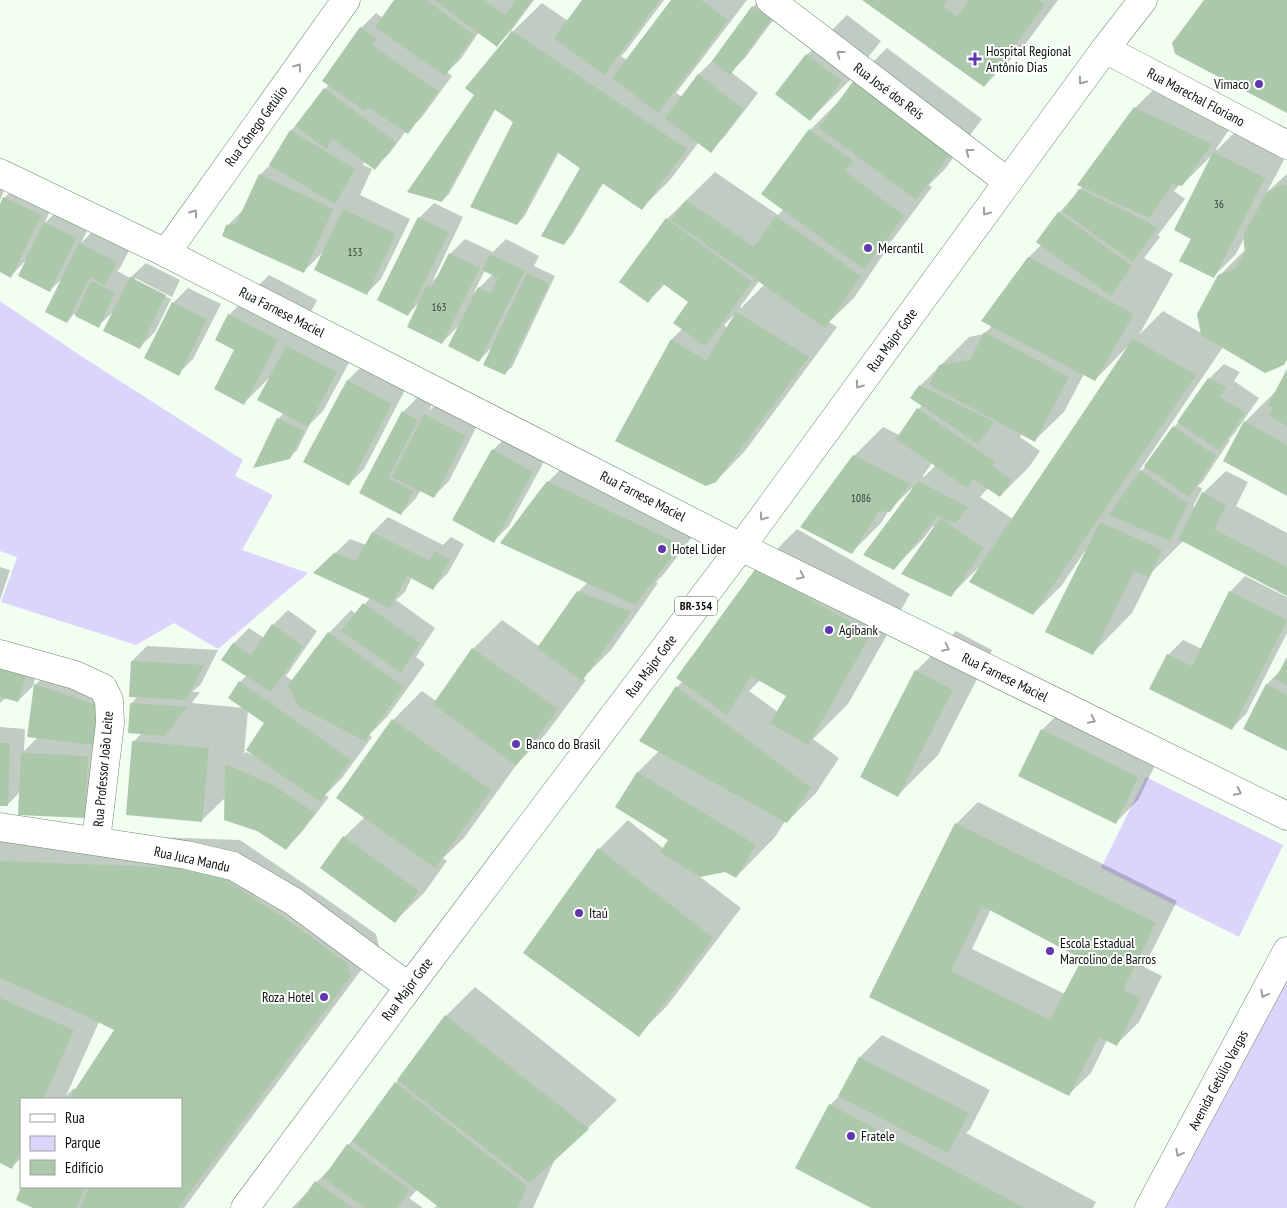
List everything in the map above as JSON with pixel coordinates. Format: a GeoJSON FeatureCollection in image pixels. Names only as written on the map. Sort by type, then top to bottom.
{"type":"FeatureCollection","features":[{"type":"Feature","properties":{"kind":"street","name":"Rua Cônego Getúlio"},"geometry":{"type":"LineString","coordinates":[[166,253],[346,0]]}},
{"type":"Feature","properties":{"kind":"street","name":"Rua José dos Reis"},"geometry":{"type":"LineString","coordinates":[[770,0],[1008,182]]}},
{"type":"Feature","properties":{"kind":"street","name":"Rua Major Gote"},"geometry":{"type":"LineString","coordinates":[[245,1208],[409,986],[741,547],[1143,0]]}},
{"type":"Feature","properties":{"kind":"street","name":"Rua Marechal Floriano"},"geometry":{"type":"LineString","coordinates":[[1106,49],[1287,145]]}},
{"type":"Feature","properties":{"kind":"street","name":"Rua Farnese Maciel"},"geometry":{"type":"LineString","coordinates":[[0,173],[166,253],[741,547],[1287,816]]}},
{"type":"Feature","properties":{"kind":"street","name":"Rua Professor João Leite"},"geometry":{"type":"LineString","coordinates":[[0,654],[75,675],[103,688],[109,700],[110,723],[96,841]]}},
{"type":"Feature","properties":{"kind":"street","name":"Rua Juca Mandu"},"geometry":{"type":"LineString","coordinates":[[0,827],[186,855],[232,866],[293,901],[409,986]]}},
{"type":"Feature","properties":{"kind":"street","name":"Avenida Getúlio Vargas"},"geometry":{"type":"LineString","coordinates":[[1149,1208],[1287,951]]}},
{"type":"Feature","properties":{"kind":"green space"},"geometry":{"type":"Polygon","coordinates":[[[0,301],[78,354],[243,460],[235,476],[273,495],[242,550],[308,573],[218,649],[174,623],[136,645],[1,602],[17,557],[0,551],[0,301]]]}},
{"type":"Feature","properties":{"kind":"green space"},"geometry":{"type":"Polygon","coordinates":[[[1146,777],[1283,845],[1239,937],[1101,868],[1146,777]]]}},
{"type":"Feature","properties":{"kind":"green space"},"geometry":{"type":"Polygon","coordinates":[[[1287,951],[1287,1208],[1149,1208],[1287,951]]]}},
{"type":"Feature","properties":{"kind":"building"},"geometry":{"type":"Polygon","coordinates":[[[394,0],[426,0],[474,35],[445,76],[375,27],[394,0]]]}},
{"type":"Feature","properties":{"kind":"building"},"geometry":{"type":"Polygon","coordinates":[[[434,0],[484,0],[505,15],[516,0],[532,0],[497,47],[434,0]]]}},
{"type":"Feature","properties":{"kind":"building"},"geometry":{"type":"Polygon","coordinates":[[[582,0],[660,0],[604,75],[554,38],[582,0]]]}},
{"type":"Feature","properties":{"kind":"building"},"geometry":{"type":"Polygon","coordinates":[[[671,0],[701,0],[728,20],[658,113],[612,78],[671,0]]]}},
{"type":"Feature","properties":{"kind":"building"},"geometry":{"type":"Polygon","coordinates":[[[862,0],[947,0],[943,6],[957,17],[969,0],[1039,0],[1045,4],[984,87],[862,0]]]}},
{"type":"Feature","properties":{"kind":"building","name":"Vimaco"},"geometry":{"type":"Polygon","coordinates":[[[1204,0],[1287,0],[1287,113],[1175,54],[1172,43],[1204,0]]]}},
{"type":"Feature","properties":{"kind":"building"},"geometry":{"type":"Polygon","coordinates":[[[752,6],[771,20],[730,75],[712,61],[752,6]]]}},
{"type":"Feature","properties":{"kind":"building"},"geometry":{"type":"Polygon","coordinates":[[[360,27],[377,39],[372,45],[438,91],[408,134],[370,108],[364,110],[322,81],[360,27]]]}},
{"type":"Feature","properties":{"kind":"building"},"geometry":{"type":"Polygon","coordinates":[[[512,31],[687,149],[642,210],[602,183],[564,245],[541,236],[580,168],[557,152],[517,225],[470,207],[513,122],[494,109],[442,202],[407,192],[474,95],[465,88],[512,31]]]}},
{"type":"Feature","properties":{"kind":"building"},"geometry":{"type":"Polygon","coordinates":[[[806,54],[842,81],[810,121],[775,94],[806,54]]]}},
{"type":"Feature","properties":{"kind":"building"},"geometry":{"type":"Polygon","coordinates":[[[698,74],[744,109],[711,153],[665,118],[698,74]]]}},
{"type":"Feature","properties":{"kind":"building"},"geometry":{"type":"Polygon","coordinates":[[[857,76],[954,149],[916,200],[819,128],[857,76]]]}},
{"type":"Feature","properties":{"kind":"building"},"geometry":{"type":"Polygon","coordinates":[[[324,88],[396,142],[375,170],[333,139],[326,149],[295,126],[324,88]]]}},
{"type":"Feature","properties":{"kind":"building"},"geometry":{"type":"Polygon","coordinates":[[[1134,107],[1212,144],[1182,186],[1173,184],[1149,218],[1077,185],[1134,107]]]}},
{"type":"Feature","properties":{"kind":"building"},"geometry":{"type":"Polygon","coordinates":[[[809,129],[853,161],[845,171],[904,216],[864,269],[761,194],[809,129]]]}},
{"type":"Feature","properties":{"kind":"building"},"geometry":{"type":"Polygon","coordinates":[[[290,130],[355,169],[335,204],[269,165],[290,130]]]}},
{"type":"Feature","properties":{"kind":"building"},"geometry":{"type":"Polygon","coordinates":[[[1213,152],[1265,178],[1214,278],[1179,261],[1191,239],[1174,230],[1213,152]]]}},
{"type":"Feature","properties":{"kind":"building"},"geometry":{"type":"Polygon","coordinates":[[[259,174],[333,209],[304,273],[222,236],[226,225],[236,224],[259,174]]]}},
{"type":"Feature","properties":{"kind":"building"},"geometry":{"type":"Polygon","coordinates":[[[1284,184],[1287,186],[1287,359],[1284,365],[1265,373],[1201,335],[1197,314],[1218,275],[1235,269],[1245,252],[1243,236],[1266,193],[1284,184]]]}},
{"type":"Feature","properties":{"kind":"building"},"geometry":{"type":"Polygon","coordinates":[[[1079,189],[1157,228],[1133,262],[1063,212],[1079,189]]]}},
{"type":"Feature","properties":{"kind":"building"},"geometry":{"type":"Polygon","coordinates":[[[3,197],[41,215],[11,278],[0,272],[0,204],[3,197]]]}},
{"type":"Feature","properties":{"kind":"building"},"geometry":{"type":"Polygon","coordinates":[[[686,200],[754,247],[776,216],[861,276],[825,328],[671,220],[686,200]]]}},
{"type":"Feature","properties":{"kind":"building"},"geometry":{"type":"Polygon","coordinates":[[[343,209],[396,234],[367,295],[314,270],[343,209]]]}},
{"type":"Feature","properties":{"kind":"building"},"geometry":{"type":"Polygon","coordinates":[[[1058,212],[1132,266],[1111,296],[1036,242],[1058,212]]]}},
{"type":"Feature","properties":{"kind":"building"},"geometry":{"type":"Polygon","coordinates":[[[418,217],[449,232],[408,316],[377,300],[418,217]]]}},
{"type":"Feature","properties":{"kind":"building"},"geometry":{"type":"Polygon","coordinates":[[[666,218],[752,282],[705,346],[673,323],[688,302],[662,283],[648,303],[619,282],[666,218]]]}},
{"type":"Feature","properties":{"kind":"building"},"geometry":{"type":"Polygon","coordinates":[[[44,222],[76,238],[50,292],[18,276],[44,222]]]}},
{"type":"Feature","properties":{"kind":"building"},"geometry":{"type":"Polygon","coordinates":[[[79,243],[117,262],[105,285],[90,277],[67,323],[45,312],[79,243]]]}},
{"type":"Feature","properties":{"kind":"building"},"geometry":{"type":"Polygon","coordinates":[[[449,253],[480,268],[442,344],[407,327],[427,285],[432,287],[449,253]]]}},
{"type":"Feature","properties":{"kind":"building"},"geometry":{"type":"Polygon","coordinates":[[[490,254],[525,271],[479,362],[448,346],[478,287],[491,294],[498,278],[482,270],[490,254]]]}},
{"type":"Feature","properties":{"kind":"building"},"geometry":{"type":"Polygon","coordinates":[[[1028,257],[1134,314],[1095,381],[981,321],[1028,257]]]}},
{"type":"Feature","properties":{"kind":"building"},"geometry":{"type":"Polygon","coordinates":[[[527,273],[549,284],[505,375],[483,365],[527,273]]]}},
{"type":"Feature","properties":{"kind":"building"},"geometry":{"type":"Polygon","coordinates":[[[130,277],[166,295],[140,349],[103,331],[130,277]]]}},
{"type":"Feature","properties":{"kind":"building"},"geometry":{"type":"Polygon","coordinates":[[[91,281],[115,293],[99,328],[75,316],[91,281]]]}},
{"type":"Feature","properties":{"kind":"building"},"geometry":{"type":"Polygon","coordinates":[[[172,302],[207,319],[179,376],[144,358],[172,302]]]}},
{"type":"Feature","properties":{"kind":"building"},"geometry":{"type":"Polygon","coordinates":[[[736,312],[809,357],[716,482],[706,486],[615,441],[671,339],[706,361],[736,312]]]}},
{"type":"Feature","properties":{"kind":"building"},"geometry":{"type":"Polygon","coordinates":[[[228,314],[278,340],[244,405],[214,389],[234,350],[215,340],[228,314]]]}},
{"type":"Feature","properties":{"kind":"building"},"geometry":{"type":"Polygon","coordinates":[[[984,332],[1069,377],[1035,442],[929,385],[939,365],[970,360],[984,332]]]}},
{"type":"Feature","properties":{"kind":"building"},"geometry":{"type":"Polygon","coordinates":[[[1133,339],[1196,375],[1033,615],[969,582],[1133,339]]]}},
{"type":"Feature","properties":{"kind":"building"},"geometry":{"type":"Polygon","coordinates":[[[286,346],[337,372],[308,427],[257,400],[286,346]]]}},
{"type":"Feature","properties":{"kind":"building"},"geometry":{"type":"Polygon","coordinates":[[[1287,369],[1287,426],[1269,416],[1273,408],[1268,405],[1287,369]]]}},
{"type":"Feature","properties":{"kind":"building"},"geometry":{"type":"Polygon","coordinates":[[[1208,378],[1226,387],[1220,397],[1245,413],[1219,450],[1177,422],[1208,378]]]}},
{"type":"Feature","properties":{"kind":"building"},"geometry":{"type":"Polygon","coordinates":[[[347,380],[392,404],[349,486],[303,462],[347,380]]]}},
{"type":"Feature","properties":{"kind":"building"},"geometry":{"type":"Polygon","coordinates":[[[919,385],[994,422],[978,444],[910,398],[919,385]]]}},
{"type":"Feature","properties":{"kind":"building"},"geometry":{"type":"Polygon","coordinates":[[[917,408],[995,462],[992,466],[1012,480],[1000,497],[973,479],[967,488],[896,439],[917,408]]]}},
{"type":"Feature","properties":{"kind":"building"},"geometry":{"type":"Polygon","coordinates":[[[402,411],[418,420],[388,478],[413,491],[401,515],[359,493],[402,411]]]}},
{"type":"Feature","properties":{"kind":"building"},"geometry":{"type":"Polygon","coordinates":[[[424,414],[466,436],[434,498],[392,477],[424,414]]]}},
{"type":"Feature","properties":{"kind":"building"},"geometry":{"type":"Polygon","coordinates":[[[277,418],[304,431],[290,459],[253,468],[277,418]]]}},
{"type":"Feature","properties":{"kind":"building"},"geometry":{"type":"Polygon","coordinates":[[[1244,421],[1287,445],[1287,496],[1223,461],[1244,421]]]}},
{"type":"Feature","properties":{"kind":"building"},"geometry":{"type":"Polygon","coordinates":[[[1173,426],[1216,456],[1189,497],[1144,466],[1173,426]]]}},
{"type":"Feature","properties":{"kind":"building"},"geometry":{"type":"Polygon","coordinates":[[[492,449],[533,472],[494,543],[452,520],[492,449]]]}},
{"type":"Feature","properties":{"kind":"building"},"geometry":{"type":"Polygon","coordinates":[[[853,455],[910,484],[890,512],[879,511],[852,554],[800,527],[853,455]]]}},
{"type":"Feature","properties":{"kind":"building"},"geometry":{"type":"Polygon","coordinates":[[[1140,470],[1188,504],[1170,541],[1109,515],[1140,470]]]}},
{"type":"Feature","properties":{"kind":"building"},"geometry":{"type":"Polygon","coordinates":[[[547,481],[681,545],[635,605],[500,543],[547,481]]]}},
{"type":"Feature","properties":{"kind":"building"},"geometry":{"type":"Polygon","coordinates":[[[918,481],[968,507],[955,524],[937,516],[894,570],[863,555],[918,481]]]}},
{"type":"Feature","properties":{"kind":"building"},"geometry":{"type":"Polygon","coordinates":[[[1202,492],[1226,505],[1214,529],[1287,567],[1287,596],[1178,539],[1202,492]]]}},
{"type":"Feature","properties":{"kind":"building"},"geometry":{"type":"Polygon","coordinates":[[[940,518],[984,548],[951,597],[901,574],[940,518]]]}},
{"type":"Feature","properties":{"kind":"building"},"geometry":{"type":"Polygon","coordinates":[[[1100,522],[1162,550],[1149,577],[1134,571],[1093,655],[1045,632],[1100,522]]]}},
{"type":"Feature","properties":{"kind":"building"},"geometry":{"type":"Polygon","coordinates":[[[372,532],[430,561],[435,551],[450,560],[433,590],[407,576],[390,608],[313,573],[334,553],[356,561],[372,532]]]}},
{"type":"Feature","properties":{"kind":"building"},"geometry":{"type":"Polygon","coordinates":[[[756,568],[871,634],[808,745],[770,723],[786,696],[751,676],[727,715],[676,678],[756,568]]]}},
{"type":"Feature","properties":{"kind":"building"},"geometry":{"type":"Polygon","coordinates":[[[577,591],[631,612],[582,681],[537,648],[577,591]]]}},
{"type":"Feature","properties":{"kind":"building"},"geometry":{"type":"Polygon","coordinates":[[[1229,591],[1287,620],[1232,730],[1149,689],[1167,654],[1192,666],[1229,591]]]}},
{"type":"Feature","properties":{"kind":"building"},"geometry":{"type":"Polygon","coordinates":[[[363,603],[420,643],[401,673],[341,631],[363,603]]]}},
{"type":"Feature","properties":{"kind":"building"},"geometry":{"type":"Polygon","coordinates":[[[272,624],[303,646],[271,692],[221,660],[233,643],[251,655],[272,624]]]}},
{"type":"Feature","properties":{"kind":"building"},"geometry":{"type":"Polygon","coordinates":[[[328,632],[404,687],[365,741],[299,707],[288,685],[328,632]]]}},
{"type":"Feature","properties":{"kind":"building"},"geometry":{"type":"Polygon","coordinates":[[[472,648],[558,709],[516,766],[433,704],[472,648]]]}},
{"type":"Feature","properties":{"kind":"building"},"geometry":{"type":"Polygon","coordinates":[[[1287,657],[1287,685],[1275,679],[1287,657]]]}},
{"type":"Feature","properties":{"kind":"building"},"geometry":{"type":"Polygon","coordinates":[[[131,661],[204,665],[186,700],[129,697],[131,661]]]}},
{"type":"Feature","properties":{"kind":"building"},"geometry":{"type":"Polygon","coordinates":[[[0,669],[26,676],[18,702],[0,697],[0,669]]]}},
{"type":"Feature","properties":{"kind":"building"},"geometry":{"type":"Polygon","coordinates":[[[915,670],[953,690],[898,797],[860,777],[915,670]]]}},
{"type":"Feature","properties":{"kind":"building"},"geometry":{"type":"Polygon","coordinates":[[[239,681],[351,760],[320,802],[246,750],[264,723],[228,698],[239,681]]]}},
{"type":"Feature","properties":{"kind":"building"},"geometry":{"type":"Polygon","coordinates":[[[34,684],[97,705],[94,745],[27,737],[34,684]]]}},
{"type":"Feature","properties":{"kind":"building"},"geometry":{"type":"Polygon","coordinates":[[[1266,684],[1287,695],[1287,751],[1243,729],[1266,684]]]}},
{"type":"Feature","properties":{"kind":"building"},"geometry":{"type":"Polygon","coordinates":[[[676,686],[811,788],[787,823],[639,741],[676,686]]]}},
{"type":"Feature","properties":{"kind":"building"},"geometry":{"type":"Polygon","coordinates":[[[130,703],[187,707],[165,736],[128,733],[130,703]]]}},
{"type":"Feature","properties":{"kind":"building"},"geometry":{"type":"Polygon","coordinates":[[[392,719],[491,790],[435,868],[336,798],[392,719]]]}},
{"type":"Feature","properties":{"kind":"building"},"geometry":{"type":"Polygon","coordinates":[[[1041,729],[1138,777],[1116,824],[1018,776],[1041,729]]]}},
{"type":"Feature","properties":{"kind":"building"},"geometry":{"type":"Polygon","coordinates":[[[132,741],[209,748],[202,822],[126,815],[132,741]]]}},
{"type":"Feature","properties":{"kind":"building"},"geometry":{"type":"Polygon","coordinates":[[[0,743],[10,743],[8,806],[0,806],[0,743]]]}},
{"type":"Feature","properties":{"kind":"building"},"geometry":{"type":"Polygon","coordinates":[[[21,753],[88,756],[85,818],[18,815],[21,753]]]}},
{"type":"Feature","properties":{"kind":"building"},"geometry":{"type":"Polygon","coordinates":[[[225,764],[273,785],[315,813],[286,850],[257,831],[224,820],[225,764]]]}},
{"type":"Feature","properties":{"kind":"building"},"geometry":{"type":"Polygon","coordinates":[[[637,772],[756,845],[736,878],[725,872],[700,877],[660,852],[668,840],[615,807],[637,772]]]}},
{"type":"Feature","properties":{"kind":"building"},"geometry":{"type":"Polygon","coordinates":[[[955,823],[1156,923],[1123,990],[1141,998],[1117,1046],[1099,1037],[1069,1096],[869,997],[955,823]],[[982,906],[951,971],[1050,1020],[1082,959],[982,906]]]}},
{"type":"Feature","properties":{"kind":"building"},"geometry":{"type":"Polygon","coordinates":[[[343,836],[419,891],[395,923],[320,868],[343,836]]]}},
{"type":"Feature","properties":{"kind":"building"},"geometry":{"type":"Polygon","coordinates":[[[598,848],[713,938],[639,1037],[523,953],[598,848]]]}},
{"type":"Feature","properties":{"kind":"building"},"geometry":{"type":"Polygon","coordinates":[[[0,861],[210,869],[296,926],[347,963],[351,976],[178,1208],[80,1208],[89,1188],[182,1188],[182,1098],[70,1098],[114,1030],[0,978],[0,861]]]}},
{"type":"Feature","properties":{"kind":"building"},"geometry":{"type":"Polygon","coordinates":[[[0,998],[74,1030],[43,1098],[20,1098],[20,1151],[12,1169],[0,1163],[0,998]]]}},
{"type":"Feature","properties":{"kind":"building"},"geometry":{"type":"Polygon","coordinates":[[[445,1015],[589,1129],[530,1183],[397,1080],[445,1015]]]}},
{"type":"Feature","properties":{"kind":"building"},"geometry":{"type":"Polygon","coordinates":[[[859,1057],[969,1113],[948,1153],[838,1096],[859,1057]]]}},
{"type":"Feature","properties":{"kind":"building"},"geometry":{"type":"Polygon","coordinates":[[[395,1082],[527,1186],[518,1208],[440,1208],[352,1141],[395,1082]]]}},
{"type":"Feature","properties":{"kind":"building","name":"Fratele"},"geometry":{"type":"Polygon","coordinates":[[[829,1104],[1025,1208],[871,1208],[795,1168],[829,1104]]]}},
{"type":"Feature","properties":{"kind":"building"},"geometry":{"type":"Polygon","coordinates":[[[347,1144],[410,1190],[397,1208],[365,1208],[323,1178],[347,1144]]]}},
{"type":"Feature","properties":{"kind":"building"},"geometry":{"type":"Polygon","coordinates":[[[315,1181],[353,1208],[296,1208],[315,1181]]]}},
{"type":"Feature","properties":{"kind":"building"},"geometry":{"type":"Polygon","coordinates":[[[21,1188],[85,1188],[77,1208],[33,1208],[16,1200],[21,1188]]]}},
{"type":"Feature","properties":{"kind":"place","name":"Hospital Regional Antônio Dias"},"geometry":{"type":"Point","coordinates":[975,59]}},
{"type":"Feature","properties":{"kind":"place","name":"Vimaco"},"geometry":{"type":"Point","coordinates":[1259,84]}},
{"type":"Feature","properties":{"kind":"place","name":"Mercantil"},"geometry":{"type":"Point","coordinates":[868,248]}},
{"type":"Feature","properties":{"kind":"place","name":"Hotel Lider"},"geometry":{"type":"Point","coordinates":[662,549]}},
{"type":"Feature","properties":{"kind":"place","name":"Agibank"},"geometry":{"type":"Point","coordinates":[829,630]}},
{"type":"Feature","properties":{"kind":"place","name":"Banco do Brasil"},"geometry":{"type":"Point","coordinates":[516,744]}},
{"type":"Feature","properties":{"kind":"place","name":"Itaú"},"geometry":{"type":"Point","coordinates":[579,913]}},
{"type":"Feature","properties":{"kind":"place","name":"Escola Estadual Marcolino de Barros"},"geometry":{"type":"Point","coordinates":[1050,951]}},
{"type":"Feature","properties":{"kind":"place","name":"Roza Hotel"},"geometry":{"type":"Point","coordinates":[324,997]}},
{"type":"Feature","properties":{"kind":"place","name":"Fratele"},"geometry":{"type":"Point","coordinates":[851,1136]}}]}
